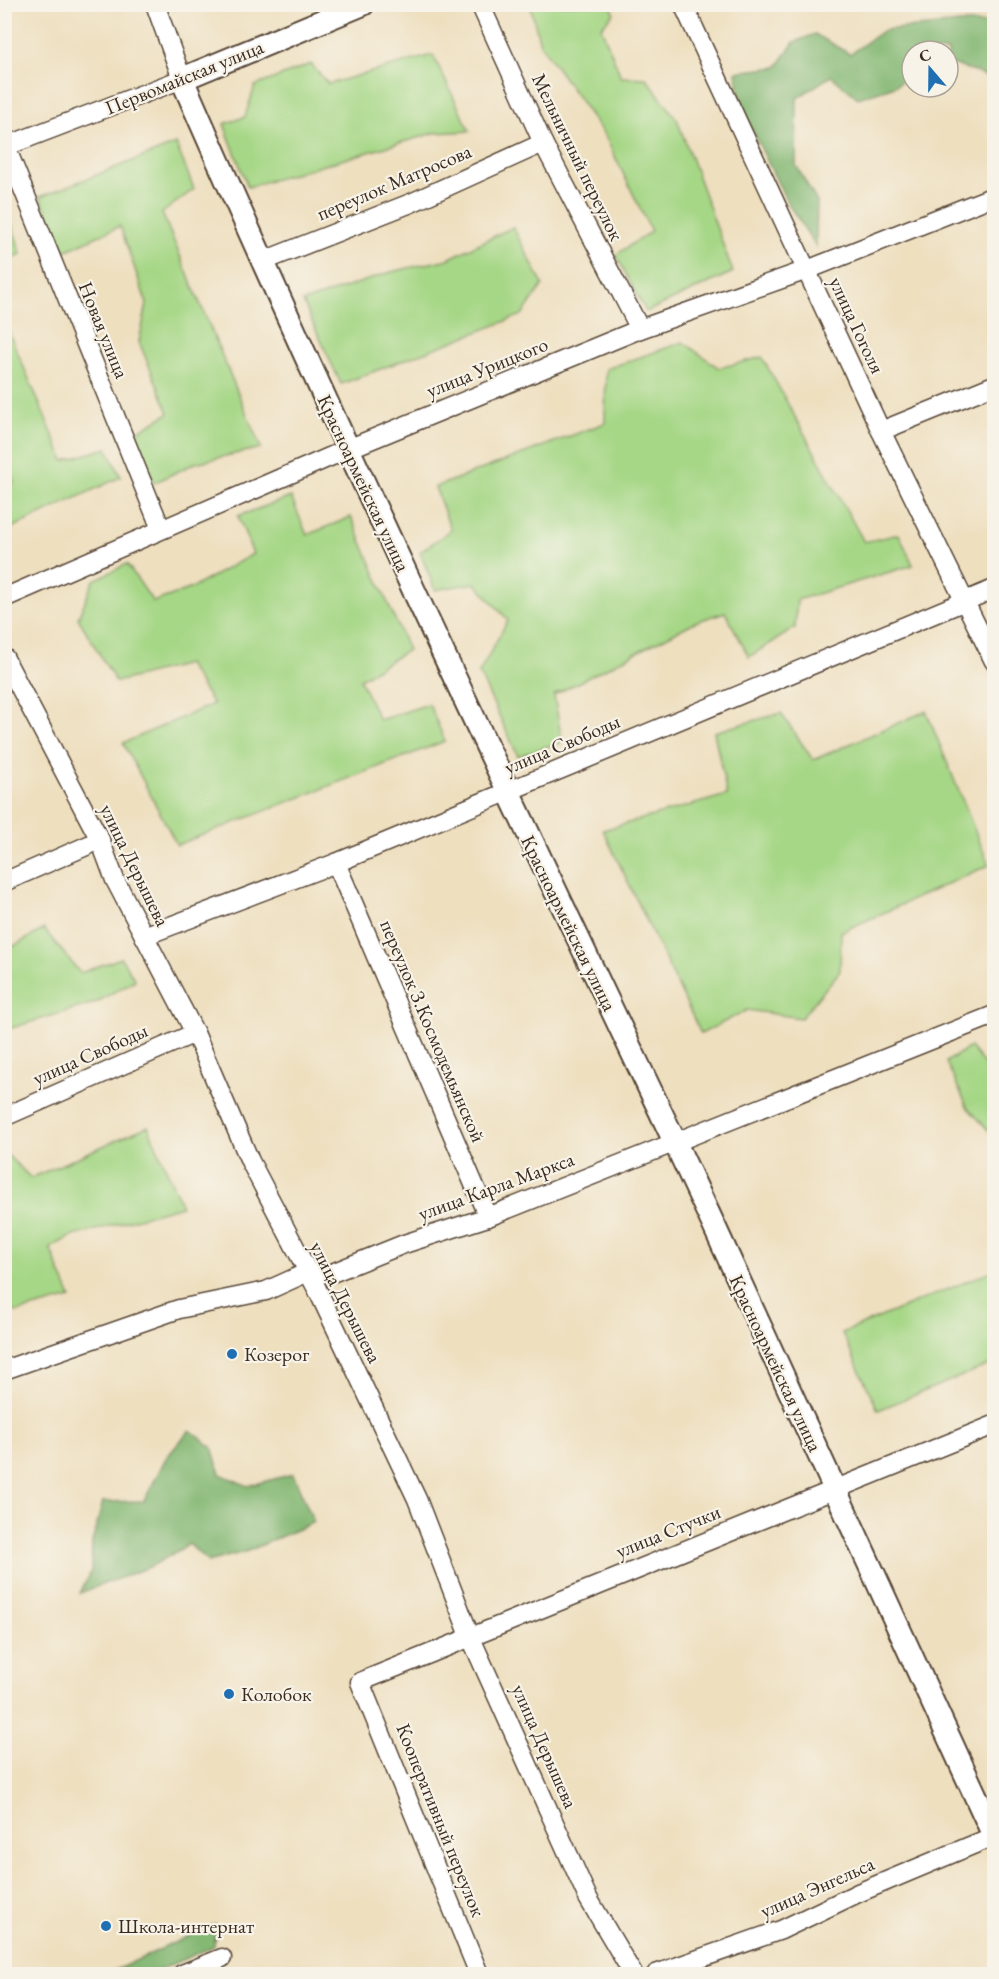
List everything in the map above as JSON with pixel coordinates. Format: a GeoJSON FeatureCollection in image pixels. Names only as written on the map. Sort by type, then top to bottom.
{"type":"FeatureCollection","features":[{"type":"Feature","properties":{"kind":"main road","name":"Первомайская улица"},"geometry":{"type":"LineString","coordinates":[[182,79],[363,4]]}},
{"type":"Feature","properties":{"kind":"main road","name":"Красноармейская улица"},"geometry":{"type":"LineString","coordinates":[[182,79],[261,262],[506,791],[674,1142],[994,1836]]}},
{"type":"Feature","properties":{"kind":"street","name":"Красноармейская улица"},"geometry":{"type":"LineString","coordinates":[[155,4],[182,79]]}},
{"type":"Feature","properties":{"kind":"street","name":"Мельничный переулок"},"geometry":{"type":"LineString","coordinates":[[480,4],[543,143],[640,328]]}},
{"type":"Feature","properties":{"kind":"street","name":"улица Гоголя"},"geometry":{"type":"LineString","coordinates":[[683,4],[881,431],[994,661]]}},
{"type":"Feature","properties":{"kind":"street","name":"Первомайская улица"},"geometry":{"type":"LineString","coordinates":[[5,147],[182,79]]}},
{"type":"Feature","properties":{"kind":"street","name":"переулок Матросова"},"geometry":{"type":"LineString","coordinates":[[261,262],[411,202],[543,143]]}},
{"type":"Feature","properties":{"kind":"street","name":"Новая улица"},"geometry":{"type":"LineString","coordinates":[[5,147],[161,529]]}},
{"type":"Feature","properties":{"kind":"street","name":"улица Урицкого"},"geometry":{"type":"LineString","coordinates":[[4,598],[348,449],[640,328],[807,270],[994,196]]}},
{"type":"Feature","properties":{"kind":"street"},"geometry":{"type":"LineString","coordinates":[[881,431],[994,385]]}},
{"type":"Feature","properties":{"kind":"street","name":"улица Свободы"},"geometry":{"type":"LineString","coordinates":[[144,936],[336,863],[994,589]]}},
{"type":"Feature","properties":{"kind":"street","name":"улица Дерышева"},"geometry":{"type":"LineString","coordinates":[[4,657],[100,840],[115,880],[195,1033],[250,1161],[306,1273],[317,1289],[417,1499],[470,1636],[588,1898],[633,1974]]}},
{"type":"Feature","properties":{"kind":"street"},"geometry":{"type":"LineString","coordinates":[[4,882],[100,840]]}},
{"type":"Feature","properties":{"kind":"street","name":"переулок З.Космодемьянской"},"geometry":{"type":"LineString","coordinates":[[336,863],[488,1217]]}},
{"type":"Feature","properties":{"kind":"street","name":"улица Карла Маркса"},"geometry":{"type":"LineString","coordinates":[[4,1370],[179,1309],[266,1291],[306,1273],[332,1273],[404,1244],[488,1217],[994,1015]]}},
{"type":"Feature","properties":{"kind":"street","name":"улица Свободы"},"geometry":{"type":"LineString","coordinates":[[4,1117],[195,1033]]}},
{"type":"Feature","properties":{"kind":"street","name":"улица Стучки"},"geometry":{"type":"LineString","coordinates":[[360,1682],[994,1425]]}},
{"type":"Feature","properties":{"kind":"street","name":"Кооперативный переулок"},"geometry":{"type":"LineString","coordinates":[[360,1682],[479,1974]]}},
{"type":"Feature","properties":{"kind":"street","name":"улица Энгельса"},"geometry":{"type":"LineString","coordinates":[[656,1974],[781,1930],[858,1893],[994,1836]]}},
{"type":"Feature","properties":{"kind":"street"},"geometry":{"type":"LineString","coordinates":[[182,1974],[222,1958]]}},
{"type":"Feature","properties":{"kind":"green space"},"geometry":{"type":"Polygon","coordinates":[[[530,5],[611,5],[614,13],[601,27],[621,77],[646,78],[677,119],[733,272],[646,312],[616,255],[651,231],[605,136],[540,44],[530,5]]]}},
{"type":"Feature","properties":{"kind":"green space"},"geometry":{"type":"Polygon","coordinates":[[[960,23],[989,23],[994,38],[994,79],[960,67],[960,39],[900,39],[900,82],[895,86],[858,98],[831,76],[797,98],[796,165],[817,202],[816,246],[788,204],[742,109],[736,72],[777,67],[794,42],[815,34],[850,54],[884,30],[960,23]]]}},
{"type":"Feature","properties":{"kind":"green space"},"geometry":{"type":"Polygon","coordinates":[[[433,55],[470,131],[434,133],[248,187],[224,124],[245,117],[255,86],[311,64],[328,84],[433,55]]]}},
{"type":"Feature","properties":{"kind":"green space"},"geometry":{"type":"Polygon","coordinates":[[[176,144],[194,189],[162,213],[261,448],[195,463],[154,483],[135,433],[169,413],[139,342],[147,304],[120,226],[65,251],[40,197],[176,144]]]}},
{"type":"Feature","properties":{"kind":"green space"},"geometry":{"type":"Polygon","coordinates":[[[8,211],[21,254],[5,262],[5,212],[8,211]]]}},
{"type":"Feature","properties":{"kind":"green space"},"geometry":{"type":"Polygon","coordinates":[[[513,227],[543,285],[522,315],[341,384],[303,302],[391,272],[448,259],[513,227]]]}},
{"type":"Feature","properties":{"kind":"green space"},"geometry":{"type":"Polygon","coordinates":[[[4,321],[64,461],[107,448],[121,477],[5,531],[5,488],[14,483],[5,454],[4,321]]]}},
{"type":"Feature","properties":{"kind":"green space"},"geometry":{"type":"Polygon","coordinates":[[[683,342],[719,368],[762,357],[864,542],[899,534],[913,565],[797,600],[795,628],[749,657],[725,612],[695,622],[554,695],[562,742],[518,756],[479,673],[508,620],[475,583],[435,590],[420,552],[451,530],[435,487],[605,423],[606,369],[683,342]]]}},
{"type":"Feature","properties":{"kind":"green space"},"geometry":{"type":"Polygon","coordinates":[[[291,497],[307,535],[351,517],[408,650],[360,679],[379,720],[429,704],[445,741],[177,845],[123,743],[213,704],[187,664],[116,682],[78,618],[94,580],[127,564],[153,602],[192,588],[253,554],[238,516],[291,497]]]}},
{"type":"Feature","properties":{"kind":"green space"},"geometry":{"type":"Polygon","coordinates":[[[926,711],[989,865],[841,932],[840,971],[801,1018],[747,1010],[701,1034],[603,830],[727,795],[714,732],[781,713],[813,760],[926,711]]]}},
{"type":"Feature","properties":{"kind":"green space"},"geometry":{"type":"Polygon","coordinates":[[[44,929],[80,973],[121,958],[135,980],[97,1002],[5,1030],[5,951],[44,929]]]}},
{"type":"Feature","properties":{"kind":"green space"},"geometry":{"type":"Polygon","coordinates":[[[970,1047],[994,1076],[994,1136],[968,1108],[946,1062],[970,1047]]]}},
{"type":"Feature","properties":{"kind":"green space"},"geometry":{"type":"Polygon","coordinates":[[[148,1126],[182,1206],[70,1237],[50,1248],[71,1298],[18,1312],[5,1309],[5,1153],[31,1178],[148,1126]]]}},
{"type":"Feature","properties":{"kind":"green space"},"geometry":{"type":"Polygon","coordinates":[[[994,1270],[994,1363],[878,1410],[842,1333],[994,1270]]]}},
{"type":"Feature","properties":{"kind":"green space"},"geometry":{"type":"Polygon","coordinates":[[[190,1430],[212,1447],[220,1474],[248,1486],[293,1474],[314,1522],[248,1551],[208,1562],[189,1544],[152,1566],[80,1593],[91,1571],[92,1542],[103,1502],[144,1501],[166,1458],[190,1430]]]}},
{"type":"Feature","properties":{"kind":"green space"},"geometry":{"type":"Polygon","coordinates":[[[215,1924],[214,1946],[151,1974],[107,1974],[215,1924]]]}},
{"type":"Feature","properties":{"kind":"place","name":"Козерог"},"geometry":{"type":"Point","coordinates":[232,1354]}},
{"type":"Feature","properties":{"kind":"place","name":"Колобок"},"geometry":{"type":"Point","coordinates":[229,1694]}},
{"type":"Feature","properties":{"kind":"place","name":"Школа-интернат"},"geometry":{"type":"Point","coordinates":[106,1926]}}]}
